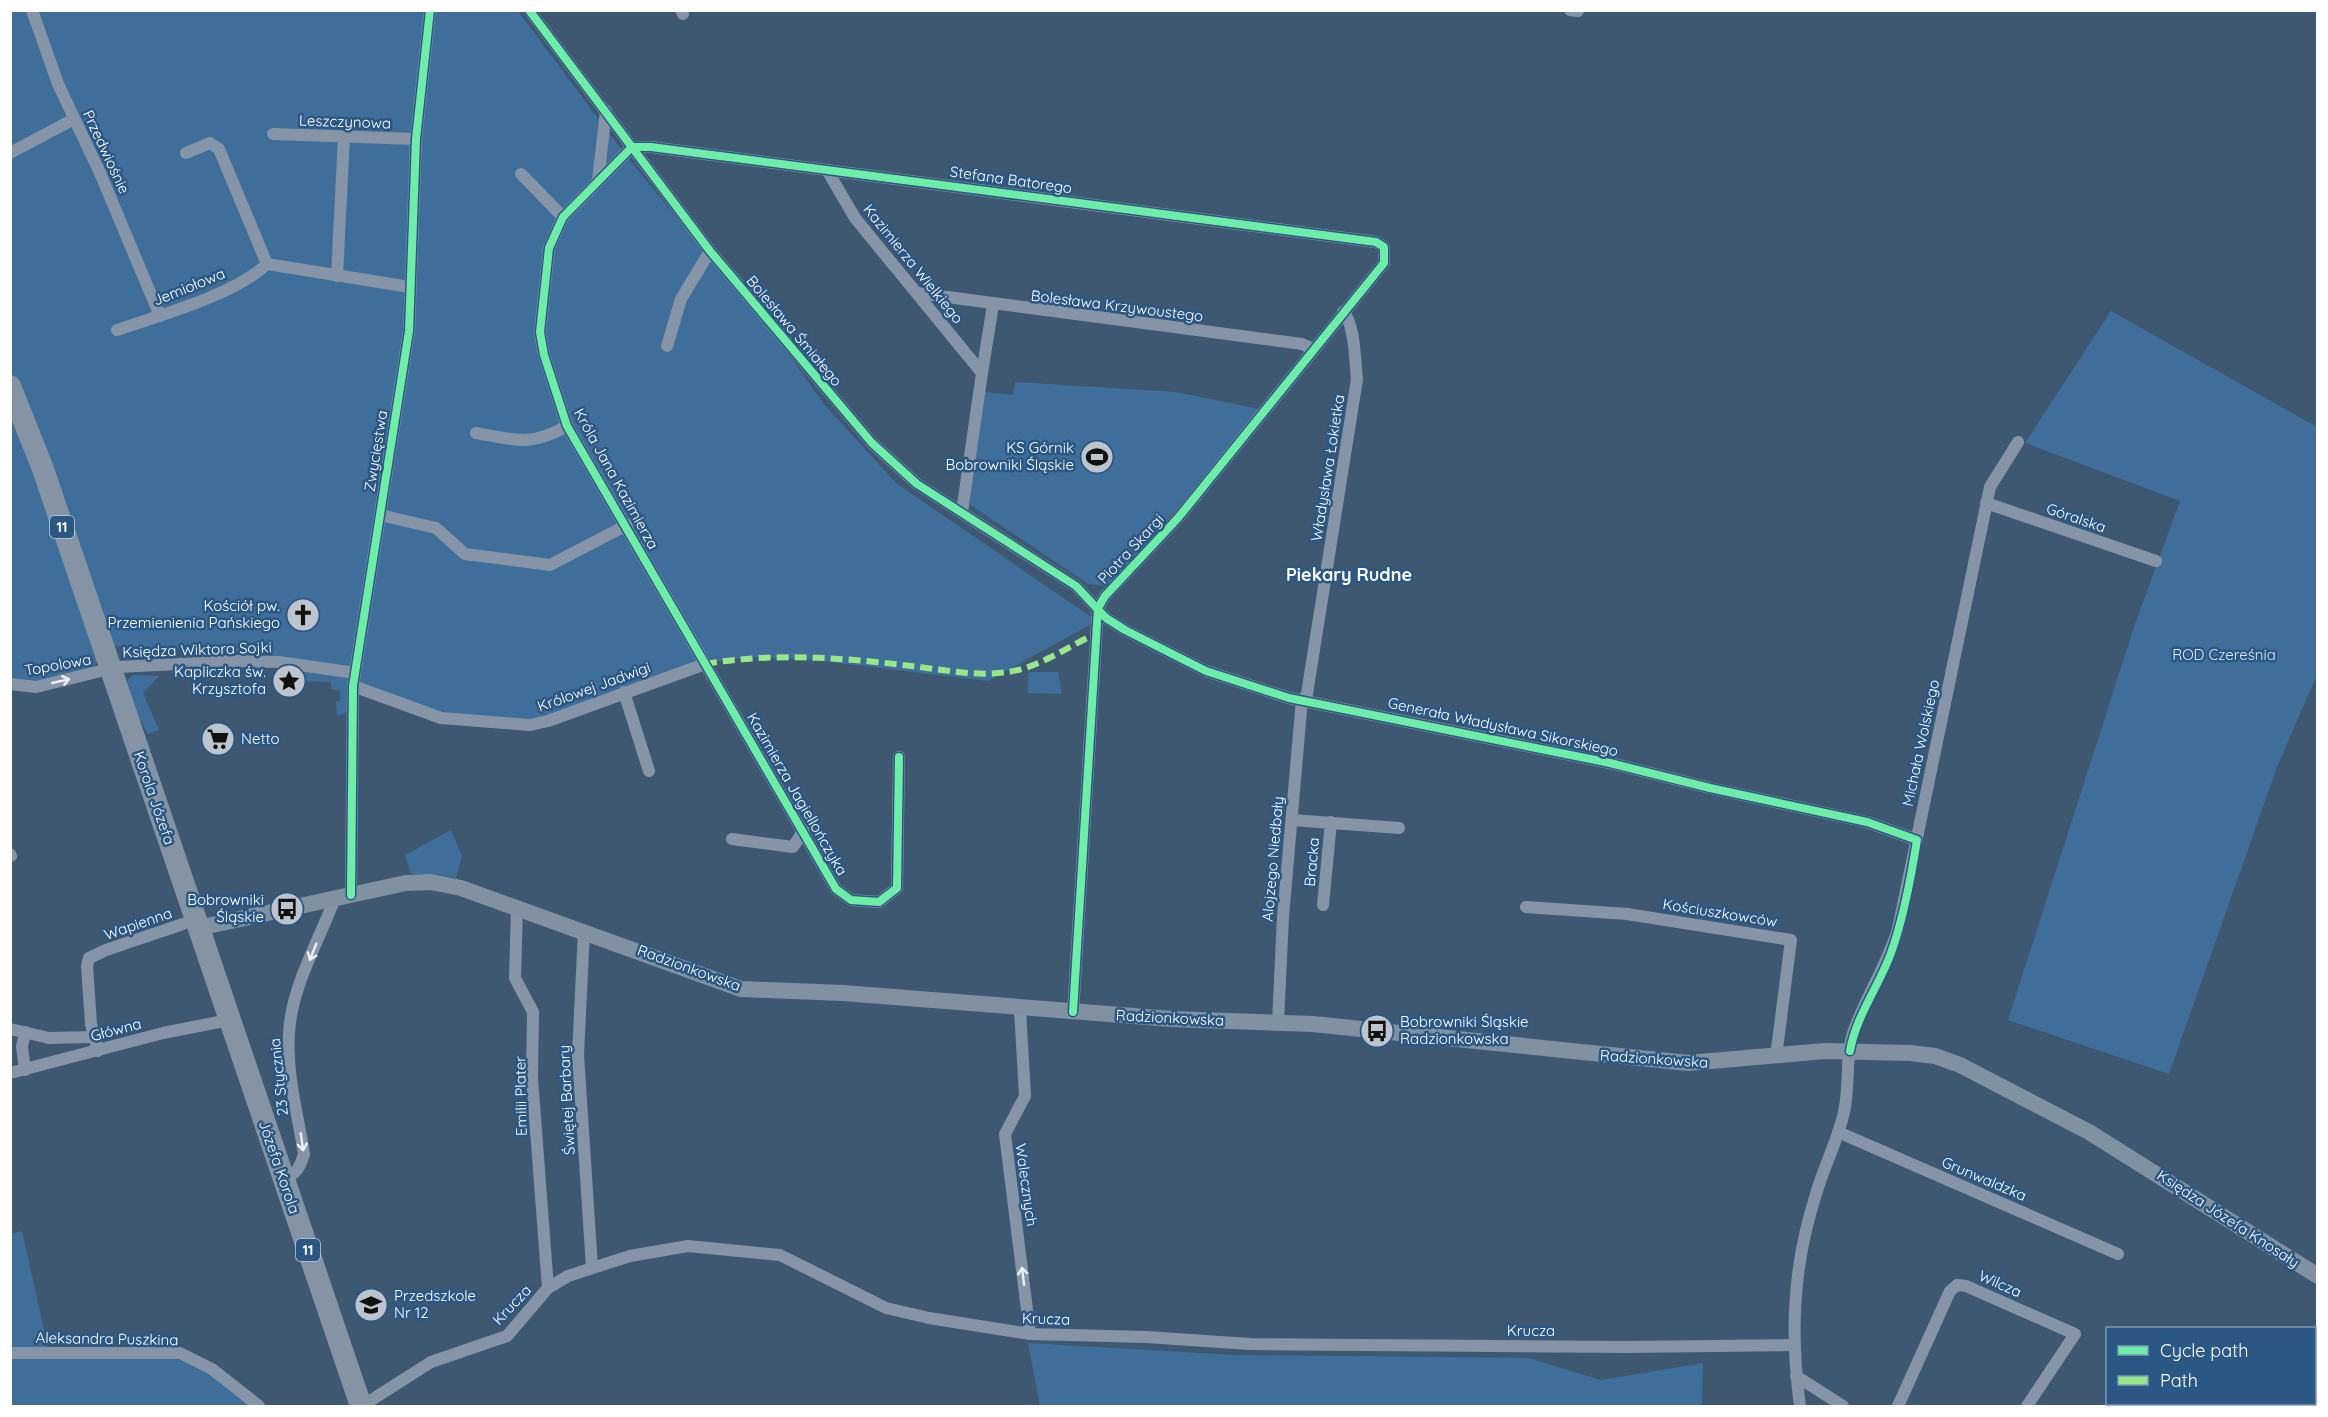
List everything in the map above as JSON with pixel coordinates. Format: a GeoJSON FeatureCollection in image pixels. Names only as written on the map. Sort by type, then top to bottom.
{"type":"FeatureCollection","features":[{"type":"Feature","properties":{"kind":"highway","name":"11"},"geometry":{"type":"LineString","coordinates":[[10,386],[43,469],[111,669]]}},
{"type":"Feature","properties":{"kind":"highway","name":"Korola Józefa"},"geometry":{"type":"LineString","coordinates":[[111,669],[190,926]]}},
{"type":"Feature","properties":{"kind":"highway","name":"Józefa Korola"},"geometry":{"type":"LineString","coordinates":[[190,926],[229,1020],[361,1407]]}},
{"type":"Feature","properties":{"kind":"street","name":"Przedwiośnie"},"geometry":{"type":"LineString","coordinates":[[32,10],[48,58],[158,310]]}},
{"type":"Feature","properties":{"kind":"street","name":"Zwycięstwa"},"geometry":{"type":"LineString","coordinates":[[343,896],[353,686],[409,331],[416,139],[430,10]]}},
{"type":"Feature","properties":{"kind":"street","name":"Bolesława Śmiałego"},"geometry":{"type":"LineString","coordinates":[[529,10],[711,251],[872,443],[917,484],[1076,586],[1098,608]]}},
{"type":"Feature","properties":{"kind":"street"},"geometry":{"type":"LineString","coordinates":[[598,180],[606,111]]}},
{"type":"Feature","properties":{"kind":"street"},"geometry":{"type":"LineString","coordinates":[[10,153],[74,119]]}},
{"type":"Feature","properties":{"kind":"street","name":"Leszczynowa"},"geometry":{"type":"LineString","coordinates":[[273,135],[416,139]]}},
{"type":"Feature","properties":{"kind":"street"},"geometry":{"type":"LineString","coordinates":[[337,276],[344,137]]}},
{"type":"Feature","properties":{"kind":"street"},"geometry":{"type":"LineString","coordinates":[[186,153],[210,143],[219,148],[267,264],[410,287]]}},
{"type":"Feature","properties":{"kind":"street","name":"Stefana Batorego"},"geometry":{"type":"LineString","coordinates":[[632,147],[651,147],[1376,242],[1384,247]]}},
{"type":"Feature","properties":{"kind":"street","name":"Króla Jana Kazimierza"},"geometry":{"type":"LineString","coordinates":[[632,147],[563,217],[549,248],[540,332],[544,355],[567,426],[627,525],[705,664]]}},
{"type":"Feature","properties":{"kind":"street","name":"Kazimierza Wielkiego"},"geometry":{"type":"LineString","coordinates":[[827,170],[855,218],[982,373]]}},
{"type":"Feature","properties":{"kind":"street"},"geometry":{"type":"LineString","coordinates":[[521,174],[563,217]]}},
{"type":"Feature","properties":{"kind":"street","name":"Piotra Skargi"},"geometry":{"type":"LineString","coordinates":[[1098,608],[1105,596],[1178,518],[1384,263],[1386,256],[1384,247]]}},
{"type":"Feature","properties":{"kind":"street"},"geometry":{"type":"LineString","coordinates":[[667,346],[681,299],[711,251]]}},
{"type":"Feature","properties":{"kind":"street","name":"Jemiołowa"},"geometry":{"type":"LineString","coordinates":[[117,330],[158,310],[252,278],[267,264]]}},
{"type":"Feature","properties":{"kind":"street","name":"Bolesława Krzywoustego"},"geometry":{"type":"LineString","coordinates":[[917,293],[993,305],[1302,344],[1313,349]]}},
{"type":"Feature","properties":{"kind":"street"},"geometry":{"type":"LineString","coordinates":[[962,512],[993,305]]}},
{"type":"Feature","properties":{"kind":"street","name":"Władysława Łokietka"},"geometry":{"type":"LineString","coordinates":[[1304,700],[1357,379],[1352,334],[1348,316],[1343,312]]}},
{"type":"Feature","properties":{"kind":"street","name":"Króla Jana Kazimierza"},"geometry":{"type":"LineString","coordinates":[[476,433],[530,441],[545,438],[567,426]]}},
{"type":"Feature","properties":{"kind":"street","name":"Michała Wolskiego"},"geometry":{"type":"LineString","coordinates":[[1850,1051],[1855,1029],[1891,952],[1912,871],[1986,503],[1996,476],[2018,442]]}},
{"type":"Feature","properties":{"kind":"street","name":"Góralska"},"geometry":{"type":"LineString","coordinates":[[1986,503],[2156,561]]}},
{"type":"Feature","properties":{"kind":"street"},"geometry":{"type":"LineString","coordinates":[[380,515],[436,528],[465,554],[550,565],[627,525]]}},
{"type":"Feature","properties":{"kind":"street"},"geometry":{"type":"LineString","coordinates":[[1073,1012],[1098,608]]}},
{"type":"Feature","properties":{"kind":"street","name":"Generała Władysława Sikorskiego"},"geometry":{"type":"LineString","coordinates":[[1098,608],[1106,618],[1125,630],[1206,671],[1254,688],[1610,763],[1710,788],[1887,827],[1917,840]]}},
{"type":"Feature","properties":{"kind":"street","name":"Księdza Wiktora Sojki"},"geometry":{"type":"LineString","coordinates":[[111,669],[142,665],[279,662],[355,673]]}},
{"type":"Feature","properties":{"kind":"street","name":"Królowej Jadwigi"},"geometry":{"type":"LineString","coordinates":[[353,686],[441,718],[530,725],[548,721],[705,664]]}},
{"type":"Feature","properties":{"kind":"street","name":"Kazimierza Jagiellończyka"},"geometry":{"type":"LineString","coordinates":[[705,664],[804,830],[836,889],[851,900],[879,902],[897,888],[899,757]]}},
{"type":"Feature","properties":{"kind":"street","name":"Topolowa"},"geometry":{"type":"LineString","coordinates":[[10,684],[36,687],[111,669]]}},
{"type":"Feature","properties":{"kind":"street"},"geometry":{"type":"LineString","coordinates":[[624,692],[649,771]]}},
{"type":"Feature","properties":{"kind":"street","name":"Alojzego Niedbały"},"geometry":{"type":"LineString","coordinates":[[1278,1022],[1282,917],[1304,700]]}},
{"type":"Feature","properties":{"kind":"street","name":"Bracka"},"geometry":{"type":"LineString","coordinates":[[1292,820],[1399,828]]}},
{"type":"Feature","properties":{"kind":"street","name":"Bracka"},"geometry":{"type":"LineString","coordinates":[[1323,905],[1331,822]]}},
{"type":"Feature","properties":{"kind":"street"},"geometry":{"type":"LineString","coordinates":[[732,839],[793,848],[804,830]]}},
{"type":"Feature","properties":{"kind":"street","name":"Radzionkowska"},"geometry":{"type":"LineString","coordinates":[[190,926],[406,883],[431,882],[460,888],[741,989],[843,993],[1020,1009],[1172,1019],[1278,1022],[1652,1061],[1722,1062],[1850,1051],[1910,1053],[1947,1060],[2062,1117],[2138,1161]]}},
{"type":"Feature","properties":{"kind":"street","name":"23 Stycznia"},"geometry":{"type":"LineString","coordinates":[[283,1179],[292,1176],[300,1167],[304,1154],[291,1066],[289,1035],[291,1014],[305,972],[343,896]]}},
{"type":"Feature","properties":{"kind":"street","name":"Kościuszkowców"},"geometry":{"type":"LineString","coordinates":[[1526,907],[1627,914],[1791,940],[1776,1057]]}},
{"type":"Feature","properties":{"kind":"street","name":"Emilii Plater"},"geometry":{"type":"LineString","coordinates":[[517,908],[515,978],[533,1012],[532,1078],[548,1288]]}},
{"type":"Feature","properties":{"kind":"street","name":"Wapienna"},"geometry":{"type":"LineString","coordinates":[[98,1050],[94,1038],[87,966],[89,958],[106,950],[190,926]]}},
{"type":"Feature","properties":{"kind":"street","name":"Świętej Barbary"},"geometry":{"type":"LineString","coordinates":[[584,931],[578,1055],[592,1267]]}},
{"type":"Feature","properties":{"kind":"street","name":"Walecznych"},"geometry":{"type":"LineString","coordinates":[[1020,1009],[1025,1096],[1005,1134],[1005,1143],[1030,1334]]}},
{"type":"Feature","properties":{"kind":"street","name":"Główna"},"geometry":{"type":"LineString","coordinates":[[10,1073],[163,1033],[229,1020]]}},
{"type":"Feature","properties":{"kind":"street"},"geometry":{"type":"LineString","coordinates":[[10,1029],[49,1038],[94,1038]]}},
{"type":"Feature","properties":{"kind":"street"},"geometry":{"type":"LineString","coordinates":[[25,1032],[22,1047],[25,1070]]}},
{"type":"Feature","properties":{"kind":"street"},"geometry":{"type":"LineString","coordinates":[[1800,1407],[1792,1345],[1796,1286],[1803,1240],[1847,1097],[1850,1051]]}},
{"type":"Feature","properties":{"kind":"street","name":"Grunwaldzka"},"geometry":{"type":"LineString","coordinates":[[1838,1132],[2118,1254]]}},
{"type":"Feature","properties":{"kind":"street","name":"Księdza Józefa Knosały"},"geometry":{"type":"LineString","coordinates":[[2138,1161],[2318,1276]]}},
{"type":"Feature","properties":{"kind":"street","name":"Krucza"},"geometry":{"type":"LineString","coordinates":[[361,1407],[431,1362],[507,1336],[548,1288],[592,1267],[662,1249],[688,1246],[780,1255],[886,1308],[952,1323],[1030,1334],[1146,1337],[1250,1344],[1626,1347],[1792,1345]]}},
{"type":"Feature","properties":{"kind":"street","name":"Wilcza"},"geometry":{"type":"LineString","coordinates":[[1898,1407],[1950,1291],[1957,1285],[1966,1286],[2075,1334],[2027,1407]]}},
{"type":"Feature","properties":{"kind":"street","name":"Aleksandra Puszkina"},"geometry":{"type":"LineString","coordinates":[[10,1353],[180,1353],[212,1369],[259,1407]]}},
{"type":"Feature","properties":{"kind":"street"},"geometry":{"type":"LineString","coordinates":[[1796,1376],[1843,1407]]}},
{"type":"Feature","properties":{"kind":"green space"},"geometry":{"type":"Polygon","coordinates":[[[11,11],[518,11],[627,157],[787,352],[824,404],[896,483],[1097,621],[988,681],[814,660],[752,657],[705,663],[530,721],[474,722],[358,692],[347,712],[337,716],[336,701],[340,701],[340,691],[331,689],[331,682],[296,681],[296,688],[285,689],[282,685],[286,670],[306,669],[267,653],[111,646],[90,670],[49,683],[11,679],[11,11]]]}},
{"type":"Feature","properties":{"kind":"green space","name":"ROD Czereśnia"},"geometry":{"type":"Polygon","coordinates":[[[2111,311],[2317,427],[2317,675],[2277,767],[2169,1074],[2008,1020],[2134,627],[2180,501],[2025,443],[2111,311]]]}},
{"type":"Feature","properties":{"kind":"green space","name":"KS Górnik Bobrowniki Śląskie"},"geometry":{"type":"Polygon","coordinates":[[[1015,382],[1176,392],[1259,409],[1174,512],[1106,586],[1088,584],[969,504],[984,392],[1013,395],[1015,382]]]}},
{"type":"Feature","properties":{"kind":"green space"},"geometry":{"type":"Polygon","coordinates":[[[1058,672],[1062,694],[1028,693],[1028,674],[1058,672]]]}},
{"type":"Feature","properties":{"kind":"green space"},"geometry":{"type":"Polygon","coordinates":[[[133,675],[159,676],[143,693],[159,730],[148,734],[136,713],[127,681],[133,675]]]}},
{"type":"Feature","properties":{"kind":"green space"},"geometry":{"type":"Polygon","coordinates":[[[451,830],[462,856],[456,878],[434,874],[411,874],[405,855],[451,830]]]}},
{"type":"Feature","properties":{"kind":"green space"},"geometry":{"type":"Polygon","coordinates":[[[22,1231],[48,1347],[204,1360],[259,1406],[11,1406],[10,1234],[22,1231]]]}},
{"type":"Feature","properties":{"kind":"green space"},"geometry":{"type":"Polygon","coordinates":[[[1028,1343],[1235,1355],[1529,1358],[1601,1380],[1703,1363],[1702,1406],[1040,1406],[1028,1343]]]}},
{"type":"Feature","properties":{"kind":"marked path"},"geometry":{"type":"LineString","coordinates":[[705,664],[785,657],[866,661],[968,673],[993,673],[1018,670],[1038,663],[1097,633]]}},
{"type":"Feature","properties":{"kind":"cycle path"},"geometry":{"type":"LineString","coordinates":[[351,895],[353,686],[409,331],[416,139],[430,10]]}},
{"type":"Feature","properties":{"kind":"cycle path"},"geometry":{"type":"LineString","coordinates":[[529,10],[710,251],[872,443],[917,484],[1076,586],[1106,618],[1125,630],[1206,671],[1289,698],[1610,763],[1710,788],[1867,822],[1917,840],[1907,897],[1896,939],[1862,1013],[1850,1051]]}},
{"type":"Feature","properties":{"kind":"cycle path"},"geometry":{"type":"LineString","coordinates":[[632,147],[651,147],[1376,242],[1384,247],[1384,263],[1178,518],[1105,596],[1098,608],[1073,1012]]}},
{"type":"Feature","properties":{"kind":"cycle path"},"geometry":{"type":"LineString","coordinates":[[632,147],[563,217],[549,248],[540,332],[544,355],[567,426],[836,889],[851,900],[879,902],[897,888],[899,757]]}},
{"type":"Feature","properties":{"kind":"place","name":"KS Górnik Bobrowniki Śląskie"},"geometry":{"type":"Point","coordinates":[1097,457]}},
{"type":"Feature","properties":{"kind":"place","name":"Kościół pw. Przemienienia Pańskiego"},"geometry":{"type":"Point","coordinates":[303,615]}},
{"type":"Feature","properties":{"kind":"place","name":"Kapliczka św. Krzysztofa"},"geometry":{"type":"Point","coordinates":[289,681]}},
{"type":"Feature","properties":{"kind":"place","name":"Netto"},"geometry":{"type":"Point","coordinates":[218,739]}},
{"type":"Feature","properties":{"kind":"place","name":"Bobrowniki Śląskie"},"geometry":{"type":"Point","coordinates":[287,909]}},
{"type":"Feature","properties":{"kind":"place","name":"Bobrowniki Śląskie Radzionkowska"},"geometry":{"type":"Point","coordinates":[1377,1031]}},
{"type":"Feature","properties":{"kind":"place","name":"Przedszkole Nr 12"},"geometry":{"type":"Point","coordinates":[371,1305]}},
{"type":"Feature","properties":{"kind":"district","name":"Piekary Rudne"},"geometry":{"type":"Point","coordinates":[1349,575]}}]}
